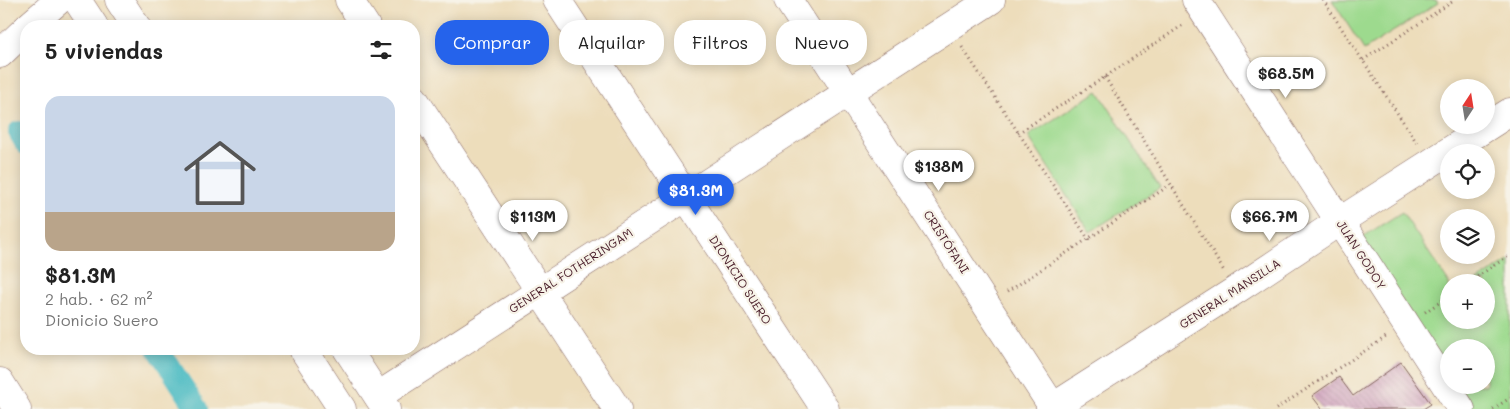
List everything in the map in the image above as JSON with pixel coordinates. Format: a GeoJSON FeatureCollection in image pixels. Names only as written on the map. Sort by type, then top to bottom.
{"type":"FeatureCollection","features":[{"type":"Feature","properties":{"kind":"street"},"geometry":{"type":"LineString","coordinates":[[37,20],[59,0]]}},
{"type":"Feature","properties":{"kind":"street"},"geometry":{"type":"LineString","coordinates":[[77,0],[90,20]]}},
{"type":"Feature","properties":{"kind":"street"},"geometry":{"type":"LineString","coordinates":[[119,0],[132,20]]}},
{"type":"Feature","properties":{"kind":"street"},"geometry":{"type":"LineString","coordinates":[[348,0],[362,20]]}},
{"type":"Feature","properties":{"kind":"street","name":"DIONICIO SUERO"},"geometry":{"type":"LineString","coordinates":[[557,0],[825,409]]}},
{"type":"Feature","properties":{"kind":"street","name":"CRISTÓFANI"},"geometry":{"type":"LineString","coordinates":[[788,0],[988,305],[1052,408]]}},
{"type":"Feature","properties":{"kind":"street","name":"GENERAL FOTHERINGAM"},"geometry":{"type":"LineString","coordinates":[[382,403],[540,292],[991,0]]}},
{"type":"Feature","properties":{"kind":"street","name":"JUAN GODOY"},"geometry":{"type":"LineString","coordinates":[[1199,6],[1461,409]]}},
{"type":"Feature","properties":{"kind":"street"},"geometry":{"type":"LineString","coordinates":[[0,54],[20,35]]}},
{"type":"Feature","properties":{"kind":"street"},"geometry":{"type":"LineString","coordinates":[[420,108],[617,409]]}},
{"type":"Feature","properties":{"kind":"street","name":"GENERAL MANSILLA"},"geometry":{"type":"LineString","coordinates":[[1052,408],[1510,112]]}},
{"type":"Feature","properties":{"kind":"street"},"geometry":{"type":"LineString","coordinates":[[307,355],[342,409]]}},
{"type":"Feature","properties":{"kind":"street"},"geometry":{"type":"LineString","coordinates":[[351,355],[382,403]]}},
{"type":"Feature","properties":{"kind":"street"},"geometry":{"type":"LineString","coordinates":[[0,382],[17,409]]}},
{"type":"Feature","properties":{"kind":"path"},"geometry":{"type":"LineString","coordinates":[[1323,0],[1430,162]]}},
{"type":"Feature","properties":{"kind":"path"},"geometry":{"type":"LineString","coordinates":[[1363,60],[1449,2],[1455,0]]}},
{"type":"Feature","properties":{"kind":"path"},"geometry":{"type":"LineString","coordinates":[[1018,133],[1105,77],[1199,6]]}},
{"type":"Feature","properties":{"kind":"path"},"geometry":{"type":"LineString","coordinates":[[949,28],[1089,240]]}},
{"type":"Feature","properties":{"kind":"path"},"geometry":{"type":"LineString","coordinates":[[1105,77],[1236,290]]}},
{"type":"Feature","properties":{"kind":"path"},"geometry":{"type":"LineString","coordinates":[[988,305],[1170,185]]}},
{"type":"Feature","properties":{"kind":"path"},"geometry":{"type":"LineString","coordinates":[[1481,274],[1510,255]]}},
{"type":"Feature","properties":{"kind":"path"},"geometry":{"type":"LineString","coordinates":[[1276,409],[1440,302]]}},
{"type":"Feature","properties":{"kind":"path"},"geometry":{"type":"LineString","coordinates":[[1493,409],[1510,398]]}},
{"type":"Feature","properties":{"kind":"green space"},"geometry":{"type":"Polygon","coordinates":[[[1332,0],[1436,0],[1438,3],[1364,50],[1332,0]]]}},
{"type":"Feature","properties":{"kind":"green space"},"geometry":{"type":"Polygon","coordinates":[[[1098,91],[1160,188],[1090,232],[1028,136],[1098,91]]]}},
{"type":"Feature","properties":{"kind":"green space"},"geometry":{"type":"Polygon","coordinates":[[[1402,212],[1443,274],[1440,274],[1440,329],[1495,329],[1495,274],[1488,274],[1510,260],[1510,409],[1472,409],[1462,394],[1495,394],[1495,339],[1440,339],[1440,359],[1361,238],[1402,212]]]}},
{"type":"Feature","properties":{"kind":"building"},"geometry":{"type":"Polygon","coordinates":[[[1401,362],[1431,404],[1423,409],[1322,409],[1312,396],[1339,377],[1353,396],[1401,362]]]}},
{"type":"Feature","properties":{"kind":"waterway"},"geometry":{"type":"LineString","coordinates":[[162,355],[197,409]]}}]}
